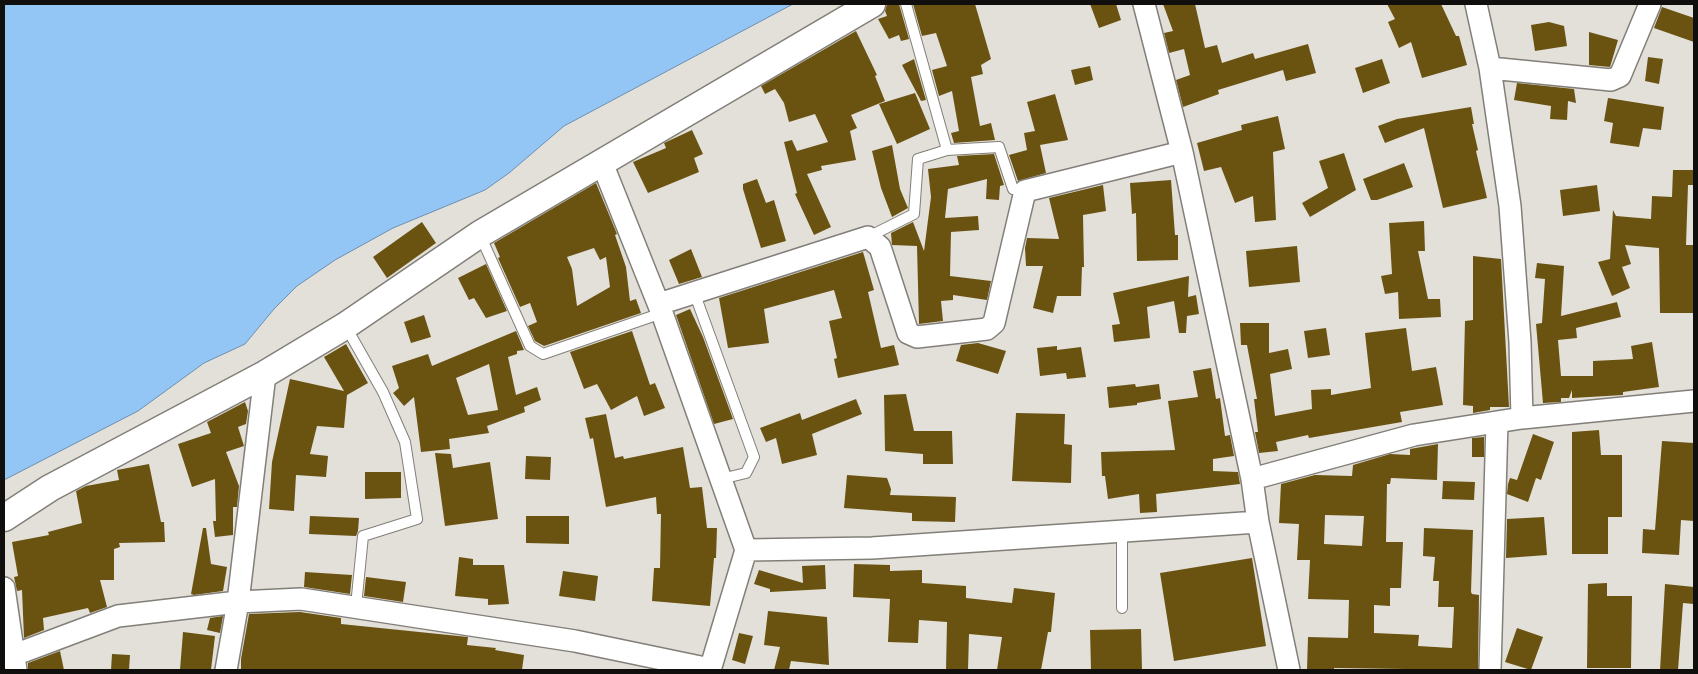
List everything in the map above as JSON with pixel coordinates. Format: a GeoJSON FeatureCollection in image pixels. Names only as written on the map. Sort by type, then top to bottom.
{"type":"FeatureCollection","features":[{"type":"Feature","properties":{"kind":"street"},"geometry":{"type":"LineString","coordinates":[[4,518],[50,488],[265,374],[345,326],[480,234],[872,4]]}},
{"type":"Feature","properties":{"kind":"street"},"geometry":{"type":"LineString","coordinates":[[1144,4],[1182,152],[1252,479],[1258,522],[1289,670]]}},
{"type":"Feature","properties":{"kind":"street"},"geometry":{"type":"LineString","coordinates":[[1476,4],[1490,68],[1510,206],[1520,342],[1522,418]]}},
{"type":"Feature","properties":{"kind":"street"},"geometry":{"type":"LineString","coordinates":[[1490,68],[1611,80],[1620,76],[1650,4]]}},
{"type":"Feature","properties":{"kind":"street"},"geometry":{"type":"LineString","coordinates":[[661,309],[694,292],[868,236],[880,246],[908,333],[917,337],[987,329],[994,323],[1025,191],[1030,188],[1182,152]]}},
{"type":"Feature","properties":{"kind":"street"},"geometry":{"type":"LineString","coordinates":[[4,588],[15,662],[118,616],[238,602],[301,599],[575,641],[710,670],[746,550],[661,309],[602,164]]}},
{"type":"Feature","properties":{"kind":"street"},"geometry":{"type":"LineString","coordinates":[[226,670],[238,602],[265,374]]}},
{"type":"Feature","properties":{"kind":"street"},"geometry":{"type":"LineString","coordinates":[[1252,479],[1414,435],[1522,418],[1694,401]]}},
{"type":"Feature","properties":{"kind":"street"},"geometry":{"type":"LineString","coordinates":[[1490,670],[1497,422]]}},
{"type":"Feature","properties":{"kind":"street"},"geometry":{"type":"LineString","coordinates":[[746,550],[882,547],[1258,522]]}},
{"type":"Feature","properties":{"kind":"lane"},"geometry":{"type":"LineString","coordinates":[[906,4],[948,150]]}},
{"type":"Feature","properties":{"kind":"lane"},"geometry":{"type":"LineString","coordinates":[[868,236],[914,214],[918,159],[948,150],[999,148],[1013,190],[1025,191]]}},
{"type":"Feature","properties":{"kind":"lane"},"geometry":{"type":"LineString","coordinates":[[480,234],[530,346],[543,354],[661,309]]}},
{"type":"Feature","properties":{"kind":"lane"},"geometry":{"type":"LineString","coordinates":[[694,292],[754,457],[746,472],[721,479]]}},
{"type":"Feature","properties":{"kind":"lane"},"geometry":{"type":"LineString","coordinates":[[345,326],[383,392],[405,442],[417,519],[363,536],[356,606]]}},
{"type":"Feature","properties":{"kind":"lane"},"geometry":{"type":"LineString","coordinates":[[1122,531],[1122,608]]}},
{"type":"Feature","properties":{"kind":"water"},"geometry":{"type":"Polygon","coordinates":[[[4,4],[793,4],[564,126],[509,173],[485,190],[393,228],[335,260],[297,286],[274,309],[245,344],[204,363],[138,411],[4,480],[4,4]]]}},
{"type":"Feature","properties":{"kind":"building"},"geometry":{"type":"Polygon","coordinates":[[[887,4],[899,4],[909,39],[901,41],[899,35],[889,39],[878,19],[887,16],[885,11],[887,4]]]}},
{"type":"Feature","properties":{"kind":"building"},"geometry":{"type":"Polygon","coordinates":[[[913,4],[975,4],[991,59],[981,65],[983,74],[971,77],[980,126],[991,123],[995,140],[954,143],[951,133],[959,131],[952,91],[939,96],[932,70],[947,66],[936,33],[922,36],[913,4]]]}},
{"type":"Feature","properties":{"kind":"building"},"geometry":{"type":"Polygon","coordinates":[[[1090,4],[1116,4],[1121,20],[1099,28],[1090,4]]]}},
{"type":"Feature","properties":{"kind":"building"},"geometry":{"type":"Polygon","coordinates":[[[1163,4],[1195,4],[1205,48],[1217,45],[1222,63],[1253,53],[1255,59],[1308,44],[1316,73],[1286,81],[1283,70],[1218,90],[1219,94],[1183,107],[1176,80],[1190,75],[1184,49],[1169,53],[1164,33],[1173,31],[1163,4]]]}},
{"type":"Feature","properties":{"kind":"building"},"geometry":{"type":"Polygon","coordinates":[[[1387,4],[1441,4],[1456,36],[1459,36],[1467,65],[1422,78],[1411,42],[1399,48],[1388,22],[1395,19],[1387,4]]]}},
{"type":"Feature","properties":{"kind":"building"},"geometry":{"type":"Polygon","coordinates":[[[1662,7],[1694,18],[1694,42],[1654,28],[1662,7]]]}},
{"type":"Feature","properties":{"kind":"building"},"geometry":{"type":"Polygon","coordinates":[[[1549,22],[1564,26],[1567,46],[1535,51],[1531,25],[1549,22]]]}},
{"type":"Feature","properties":{"kind":"building"},"geometry":{"type":"Polygon","coordinates":[[[856,31],[877,75],[875,76],[885,101],[851,115],[857,128],[850,131],[856,160],[821,166],[822,170],[807,174],[831,227],[814,235],[795,194],[797,193],[784,142],[792,140],[797,151],[828,142],[815,114],[789,122],[784,103],[775,89],[765,94],[761,86],[856,31]]]}},
{"type":"Feature","properties":{"kind":"building"},"geometry":{"type":"Polygon","coordinates":[[[1589,32],[1618,40],[1610,67],[1589,65],[1589,32]]]}},
{"type":"Feature","properties":{"kind":"building"},"geometry":{"type":"Polygon","coordinates":[[[1648,57],[1663,59],[1659,84],[1645,81],[1648,57]]]}},
{"type":"Feature","properties":{"kind":"building"},"geometry":{"type":"Polygon","coordinates":[[[914,59],[926,100],[921,101],[902,65],[914,59]]]}},
{"type":"Feature","properties":{"kind":"building"},"geometry":{"type":"Polygon","coordinates":[[[1382,59],[1390,83],[1363,93],[1355,68],[1382,59]]]}},
{"type":"Feature","properties":{"kind":"building"},"geometry":{"type":"Polygon","coordinates":[[[1090,66],[1093,80],[1075,85],[1071,70],[1090,66]]]}},
{"type":"Feature","properties":{"kind":"building"},"geometry":{"type":"Polygon","coordinates":[[[1517,83],[1574,89],[1576,103],[1568,101],[1567,120],[1550,119],[1551,106],[1514,100],[1517,83]]]}},
{"type":"Feature","properties":{"kind":"building"},"geometry":{"type":"Polygon","coordinates":[[[915,93],[930,129],[897,144],[879,104],[915,93]]]}},
{"type":"Feature","properties":{"kind":"building"},"geometry":{"type":"Polygon","coordinates":[[[1055,94],[1068,140],[1040,145],[1046,173],[1018,181],[1009,155],[1027,150],[1024,133],[1035,131],[1027,102],[1055,94]]]}},
{"type":"Feature","properties":{"kind":"building"},"geometry":{"type":"Polygon","coordinates":[[[1608,98],[1664,107],[1661,130],[1643,128],[1639,147],[1610,143],[1613,123],[1604,121],[1608,98]]]}},
{"type":"Feature","properties":{"kind":"building"},"geometry":{"type":"Polygon","coordinates":[[[1471,107],[1474,124],[1472,124],[1478,150],[1476,151],[1487,198],[1443,208],[1424,128],[1385,143],[1378,126],[1397,119],[1471,107]]]}},
{"type":"Feature","properties":{"kind":"building"},"geometry":{"type":"Polygon","coordinates":[[[1278,116],[1285,149],[1273,152],[1276,220],[1255,222],[1253,196],[1235,203],[1221,167],[1204,171],[1197,143],[1242,130],[1241,125],[1278,116]]]}},
{"type":"Feature","properties":{"kind":"building"},"geometry":{"type":"Polygon","coordinates":[[[692,130],[703,154],[694,158],[699,172],[648,193],[633,162],[666,148],[664,143],[692,130]]]}},
{"type":"Feature","properties":{"kind":"building"},"geometry":{"type":"Polygon","coordinates":[[[892,145],[900,189],[908,208],[892,217],[881,188],[872,151],[892,145]]]}},
{"type":"Feature","properties":{"kind":"building"},"geometry":{"type":"Polygon","coordinates":[[[1344,153],[1356,190],[1310,217],[1302,203],[1328,188],[1319,161],[1344,153]]]}},
{"type":"Feature","properties":{"kind":"building"},"geometry":{"type":"Polygon","coordinates":[[[994,154],[1004,185],[1000,186],[999,200],[986,199],[987,179],[948,189],[945,218],[978,216],[979,230],[951,232],[950,276],[991,281],[987,300],[953,295],[953,300],[941,301],[943,321],[919,324],[917,246],[892,245],[891,233],[913,222],[924,251],[931,197],[928,169],[959,165],[957,156],[994,154]]]}},
{"type":"Feature","properties":{"kind":"building"},"geometry":{"type":"Polygon","coordinates":[[[1404,163],[1413,187],[1377,200],[1371,200],[1363,179],[1404,163]]]}},
{"type":"Feature","properties":{"kind":"building"},"geometry":{"type":"Polygon","coordinates":[[[1673,170],[1694,170],[1694,185],[1688,185],[1686,245],[1694,245],[1694,313],[1660,313],[1659,248],[1625,245],[1631,264],[1622,267],[1630,288],[1612,296],[1598,262],[1610,259],[1613,210],[1616,216],[1651,219],[1652,196],[1672,197],[1673,170]]]}},
{"type":"Feature","properties":{"kind":"building"},"geometry":{"type":"Polygon","coordinates":[[[757,179],[766,203],[774,200],[786,241],[761,248],[743,189],[743,184],[757,179]]]}},
{"type":"Feature","properties":{"kind":"building"},"geometry":{"type":"Polygon","coordinates":[[[1171,180],[1175,235],[1178,235],[1178,260],[1137,261],[1136,213],[1132,214],[1130,183],[1171,180]]]}},
{"type":"Feature","properties":{"kind":"building"},"geometry":{"type":"Polygon","coordinates":[[[596,183],[617,234],[615,235],[626,267],[630,301],[636,299],[641,313],[544,346],[535,341],[528,326],[537,322],[530,303],[520,307],[498,258],[500,257],[494,243],[596,183]],[[594,248],[567,257],[572,269],[577,306],[610,287],[606,257],[600,260],[594,248]]]}},
{"type":"Feature","properties":{"kind":"building"},"geometry":{"type":"Polygon","coordinates":[[[1103,185],[1106,211],[1083,215],[1084,267],[1082,267],[1081,296],[1057,296],[1053,313],[1033,308],[1043,266],[1026,266],[1025,248],[1027,238],[1059,239],[1049,198],[1103,185]]]}},
{"type":"Feature","properties":{"kind":"building"},"geometry":{"type":"Polygon","coordinates":[[[1597,185],[1600,211],[1563,216],[1560,190],[1597,185]]]}},
{"type":"Feature","properties":{"kind":"building"},"geometry":{"type":"Polygon","coordinates":[[[1424,221],[1425,251],[1418,251],[1428,299],[1440,299],[1441,317],[1399,319],[1398,292],[1385,294],[1381,276],[1392,274],[1389,223],[1424,221]]]}},
{"type":"Feature","properties":{"kind":"building"},"geometry":{"type":"Polygon","coordinates":[[[422,222],[436,243],[387,278],[373,257],[422,222]]]}},
{"type":"Feature","properties":{"kind":"building"},"geometry":{"type":"Polygon","coordinates":[[[1297,246],[1300,282],[1249,287],[1246,251],[1297,246]]]}},
{"type":"Feature","properties":{"kind":"building"},"geometry":{"type":"Polygon","coordinates":[[[691,249],[702,277],[679,284],[669,260],[691,249]]]}},
{"type":"Feature","properties":{"kind":"building"},"geometry":{"type":"Polygon","coordinates":[[[863,252],[874,290],[868,292],[881,348],[894,345],[899,365],[838,378],[834,359],[837,358],[829,321],[842,318],[834,290],[764,309],[769,343],[728,348],[719,298],[863,252]]]}},
{"type":"Feature","properties":{"kind":"building"},"geometry":{"type":"Polygon","coordinates":[[[1473,256],[1501,259],[1509,407],[1490,407],[1490,410],[1473,413],[1473,406],[1463,405],[1465,321],[1473,320],[1473,256]]]}},
{"type":"Feature","properties":{"kind":"building"},"geometry":{"type":"Polygon","coordinates":[[[1537,263],[1564,266],[1561,316],[1617,302],[1621,317],[1576,328],[1577,338],[1558,340],[1561,376],[1593,376],[1593,361],[1633,359],[1631,346],[1652,342],[1659,387],[1623,392],[1623,395],[1572,398],[1572,390],[1569,398],[1561,398],[1561,402],[1543,403],[1536,324],[1542,323],[1545,279],[1535,278],[1537,263]]]}},
{"type":"Feature","properties":{"kind":"building"},"geometry":{"type":"Polygon","coordinates":[[[486,264],[507,311],[486,318],[474,298],[469,300],[458,278],[486,264]]]}},
{"type":"Feature","properties":{"kind":"building"},"geometry":{"type":"Polygon","coordinates":[[[1189,276],[1188,297],[1196,295],[1199,314],[1187,316],[1186,333],[1179,333],[1174,301],[1147,307],[1150,338],[1114,342],[1112,325],[1120,324],[1113,293],[1189,276]]]}},
{"type":"Feature","properties":{"kind":"building"},"geometry":{"type":"Polygon","coordinates":[[[690,309],[703,337],[733,419],[714,424],[676,315],[690,309]]]}},
{"type":"Feature","properties":{"kind":"building"},"geometry":{"type":"Polygon","coordinates":[[[424,315],[431,337],[411,343],[404,322],[424,315]]]}},
{"type":"Feature","properties":{"kind":"building"},"geometry":{"type":"Polygon","coordinates":[[[1240,323],[1269,323],[1269,353],[1288,349],[1292,369],[1270,374],[1275,416],[1312,409],[1311,390],[1331,389],[1331,395],[1371,388],[1365,333],[1406,328],[1412,371],[1436,367],[1443,405],[1400,412],[1402,422],[1309,438],[1308,435],[1276,442],[1278,451],[1259,453],[1255,432],[1258,432],[1254,399],[1257,399],[1247,345],[1241,345],[1240,323]]]}},
{"type":"Feature","properties":{"kind":"building"},"geometry":{"type":"Polygon","coordinates":[[[1326,328],[1330,355],[1308,358],[1304,331],[1326,328]]]}},
{"type":"Feature","properties":{"kind":"building"},"geometry":{"type":"Polygon","coordinates":[[[516,331],[524,350],[517,351],[517,354],[508,357],[516,395],[537,387],[541,400],[524,407],[525,412],[487,426],[489,433],[449,439],[450,449],[421,452],[414,397],[404,406],[393,393],[399,388],[392,366],[428,354],[432,366],[516,331]],[[489,364],[456,378],[468,415],[498,410],[489,364]]]}},
{"type":"Feature","properties":{"kind":"building"},"geometry":{"type":"Polygon","coordinates":[[[632,331],[650,385],[655,383],[665,408],[644,416],[637,396],[611,410],[597,384],[584,389],[570,352],[632,331]]]}},
{"type":"Feature","properties":{"kind":"building"},"geometry":{"type":"Polygon","coordinates":[[[978,343],[1006,351],[998,374],[956,361],[961,345],[978,343]]]}},
{"type":"Feature","properties":{"kind":"building"},"geometry":{"type":"Polygon","coordinates":[[[346,344],[368,383],[347,395],[344,428],[317,426],[310,454],[328,456],[326,477],[296,475],[294,511],[269,509],[272,462],[290,379],[344,391],[324,357],[346,344]]]}},
{"type":"Feature","properties":{"kind":"building"},"geometry":{"type":"Polygon","coordinates":[[[1057,346],[1057,350],[1081,347],[1086,377],[1067,379],[1066,373],[1040,376],[1037,348],[1057,346]]]}},
{"type":"Feature","properties":{"kind":"building"},"geometry":{"type":"Polygon","coordinates":[[[1211,368],[1216,399],[1220,398],[1225,436],[1230,435],[1234,456],[1213,459],[1213,471],[1238,472],[1240,484],[1156,494],[1157,512],[1140,513],[1139,494],[1108,499],[1105,476],[1102,476],[1101,452],[1175,450],[1168,401],[1198,397],[1193,371],[1211,368]]]}},
{"type":"Feature","properties":{"kind":"building"},"geometry":{"type":"Polygon","coordinates":[[[1135,384],[1136,387],[1159,384],[1161,399],[1137,403],[1137,405],[1109,408],[1107,387],[1135,384]]]}},
{"type":"Feature","properties":{"kind":"building"},"geometry":{"type":"Polygon","coordinates":[[[906,394],[914,431],[952,431],[953,464],[923,464],[923,454],[885,451],[884,395],[906,394]]]}},
{"type":"Feature","properties":{"kind":"building"},"geometry":{"type":"Polygon","coordinates":[[[856,399],[862,414],[812,434],[817,455],[782,464],[776,438],[766,442],[760,428],[800,413],[802,420],[856,399]]]}},
{"type":"Feature","properties":{"kind":"building"},"geometry":{"type":"Polygon","coordinates":[[[245,402],[248,411],[246,424],[238,427],[244,446],[226,452],[239,486],[237,507],[233,507],[233,535],[215,537],[213,521],[216,521],[215,479],[192,487],[178,444],[211,433],[207,422],[245,402]]]}},
{"type":"Feature","properties":{"kind":"building"},"geometry":{"type":"Polygon","coordinates":[[[1016,413],[1065,414],[1064,444],[1072,445],[1071,483],[1012,481],[1016,413]]]}},
{"type":"Feature","properties":{"kind":"building"},"geometry":{"type":"Polygon","coordinates":[[[606,414],[615,458],[623,456],[624,459],[683,447],[690,488],[702,487],[707,528],[717,528],[716,558],[714,558],[710,606],[652,601],[654,568],[660,568],[661,514],[657,514],[656,497],[606,507],[593,438],[590,439],[585,418],[606,414]]]}},
{"type":"Feature","properties":{"kind":"building"},"geometry":{"type":"Polygon","coordinates":[[[1599,430],[1601,455],[1622,455],[1622,517],[1608,517],[1608,554],[1572,554],[1572,432],[1599,430]]]}},
{"type":"Feature","properties":{"kind":"building"},"geometry":{"type":"Polygon","coordinates":[[[1533,434],[1554,442],[1541,480],[1536,478],[1528,502],[1507,494],[1510,478],[1517,480],[1533,434]]]}},
{"type":"Feature","properties":{"kind":"building"},"geometry":{"type":"Polygon","coordinates":[[[1484,437],[1484,457],[1472,457],[1472,438],[1484,437]]]}},
{"type":"Feature","properties":{"kind":"building"},"geometry":{"type":"Polygon","coordinates":[[[1662,441],[1694,443],[1694,521],[1681,520],[1679,555],[1642,553],[1643,529],[1655,530],[1662,441]]]}},
{"type":"Feature","properties":{"kind":"building"},"geometry":{"type":"Polygon","coordinates":[[[1438,444],[1437,480],[1391,478],[1390,484],[1387,484],[1386,542],[1403,542],[1401,588],[1390,588],[1390,606],[1374,605],[1374,633],[1419,635],[1418,646],[1452,648],[1454,607],[1438,607],[1439,581],[1433,581],[1435,557],[1423,556],[1424,528],[1473,530],[1471,592],[1472,594],[1479,595],[1478,670],[1334,668],[1334,670],[1307,670],[1308,637],[1348,638],[1349,600],[1308,599],[1310,560],[1297,560],[1299,524],[1279,523],[1281,484],[1315,475],[1352,476],[1353,465],[1390,454],[1410,455],[1410,449],[1438,444]],[[1325,515],[1324,544],[1362,546],[1364,516],[1325,515]]]}},
{"type":"Feature","properties":{"kind":"building"},"geometry":{"type":"Polygon","coordinates":[[[435,453],[451,454],[453,468],[490,462],[498,519],[445,526],[435,453]]]}},
{"type":"Feature","properties":{"kind":"building"},"geometry":{"type":"Polygon","coordinates":[[[526,456],[551,457],[550,480],[525,479],[526,456]]]}},
{"type":"Feature","properties":{"kind":"building"},"geometry":{"type":"Polygon","coordinates":[[[149,464],[161,522],[164,522],[165,542],[119,543],[120,547],[114,549],[114,580],[100,580],[107,607],[90,613],[88,608],[43,618],[44,630],[24,638],[22,590],[17,591],[14,577],[18,576],[12,542],[49,535],[48,532],[82,523],[76,491],[86,486],[119,480],[117,470],[149,464]]]}},
{"type":"Feature","properties":{"kind":"building"},"geometry":{"type":"Polygon","coordinates":[[[365,472],[401,472],[401,498],[365,499],[365,472]]]}},
{"type":"Feature","properties":{"kind":"building"},"geometry":{"type":"Polygon","coordinates":[[[847,475],[887,478],[891,489],[890,495],[956,497],[955,522],[912,521],[912,513],[844,508],[847,475]]]}},
{"type":"Feature","properties":{"kind":"building"},"geometry":{"type":"Polygon","coordinates":[[[1443,481],[1475,482],[1474,500],[1442,499],[1443,481]]]}},
{"type":"Feature","properties":{"kind":"building"},"geometry":{"type":"Polygon","coordinates":[[[310,516],[359,518],[358,531],[356,536],[309,534],[310,516]]]}},
{"type":"Feature","properties":{"kind":"building"},"geometry":{"type":"Polygon","coordinates":[[[526,516],[569,516],[569,544],[526,543],[526,516]]]}},
{"type":"Feature","properties":{"kind":"building"},"geometry":{"type":"Polygon","coordinates":[[[1544,517],[1547,555],[1506,558],[1507,519],[1544,517]]]}},
{"type":"Feature","properties":{"kind":"building"},"geometry":{"type":"Polygon","coordinates":[[[203,528],[206,528],[211,564],[227,567],[223,591],[194,595],[191,594],[203,528]]]}},
{"type":"Feature","properties":{"kind":"building"},"geometry":{"type":"Polygon","coordinates":[[[459,557],[473,559],[473,565],[504,565],[509,604],[488,605],[488,599],[455,596],[459,557]]]}},
{"type":"Feature","properties":{"kind":"building"},"geometry":{"type":"Polygon","coordinates":[[[1252,558],[1266,646],[1174,661],[1160,573],[1252,558]]]}},
{"type":"Feature","properties":{"kind":"building"},"geometry":{"type":"Polygon","coordinates":[[[854,564],[890,565],[890,571],[922,570],[922,583],[966,586],[966,598],[1012,603],[1014,588],[1055,593],[1051,632],[1048,632],[1041,670],[997,670],[1002,637],[969,634],[968,670],[946,670],[947,622],[919,620],[918,643],[888,642],[890,599],[853,597],[854,564]]]}},
{"type":"Feature","properties":{"kind":"building"},"geometry":{"type":"Polygon","coordinates":[[[825,565],[826,589],[770,592],[770,589],[754,584],[759,570],[803,583],[802,566],[825,565]]]}},
{"type":"Feature","properties":{"kind":"building"},"geometry":{"type":"Polygon","coordinates":[[[563,571],[598,576],[595,601],[559,596],[563,571]]]}},
{"type":"Feature","properties":{"kind":"building"},"geometry":{"type":"Polygon","coordinates":[[[305,572],[352,575],[350,594],[304,587],[305,572]]]}},
{"type":"Feature","properties":{"kind":"building"},"geometry":{"type":"Polygon","coordinates":[[[366,577],[406,582],[403,602],[364,596],[366,577]]]}},
{"type":"Feature","properties":{"kind":"building"},"geometry":{"type":"Polygon","coordinates":[[[1607,583],[1607,596],[1632,596],[1631,668],[1587,668],[1588,584],[1607,583]]]}},
{"type":"Feature","properties":{"kind":"building"},"geometry":{"type":"Polygon","coordinates":[[[1665,584],[1694,587],[1694,604],[1683,603],[1678,670],[1660,670],[1665,584]]]}},
{"type":"Feature","properties":{"kind":"building"},"geometry":{"type":"Polygon","coordinates":[[[768,611],[827,617],[829,665],[791,661],[789,670],[774,670],[780,647],[764,645],[768,611]]]}},
{"type":"Feature","properties":{"kind":"building"},"geometry":{"type":"Polygon","coordinates":[[[300,612],[341,618],[341,624],[468,637],[467,645],[496,648],[495,650],[524,655],[522,670],[241,670],[241,659],[249,614],[300,612]]]}},
{"type":"Feature","properties":{"kind":"building"},"geometry":{"type":"Polygon","coordinates":[[[223,616],[220,633],[207,630],[210,618],[223,616]]]}},
{"type":"Feature","properties":{"kind":"building"},"geometry":{"type":"Polygon","coordinates":[[[1517,628],[1543,637],[1531,670],[1505,662],[1517,628]]]}},
{"type":"Feature","properties":{"kind":"building"},"geometry":{"type":"Polygon","coordinates":[[[1141,629],[1142,670],[1091,670],[1090,630],[1141,629]]]}},
{"type":"Feature","properties":{"kind":"building"},"geometry":{"type":"Polygon","coordinates":[[[183,632],[215,636],[211,670],[180,670],[183,632]]]}},
{"type":"Feature","properties":{"kind":"building"},"geometry":{"type":"Polygon","coordinates":[[[739,633],[753,636],[745,664],[732,660],[739,633]]]}},
{"type":"Feature","properties":{"kind":"building"},"geometry":{"type":"Polygon","coordinates":[[[60,651],[64,670],[28,670],[28,663],[60,651]]]}},
{"type":"Feature","properties":{"kind":"building"},"geometry":{"type":"Polygon","coordinates":[[[112,654],[130,655],[129,670],[111,670],[112,654]]]}}]}
